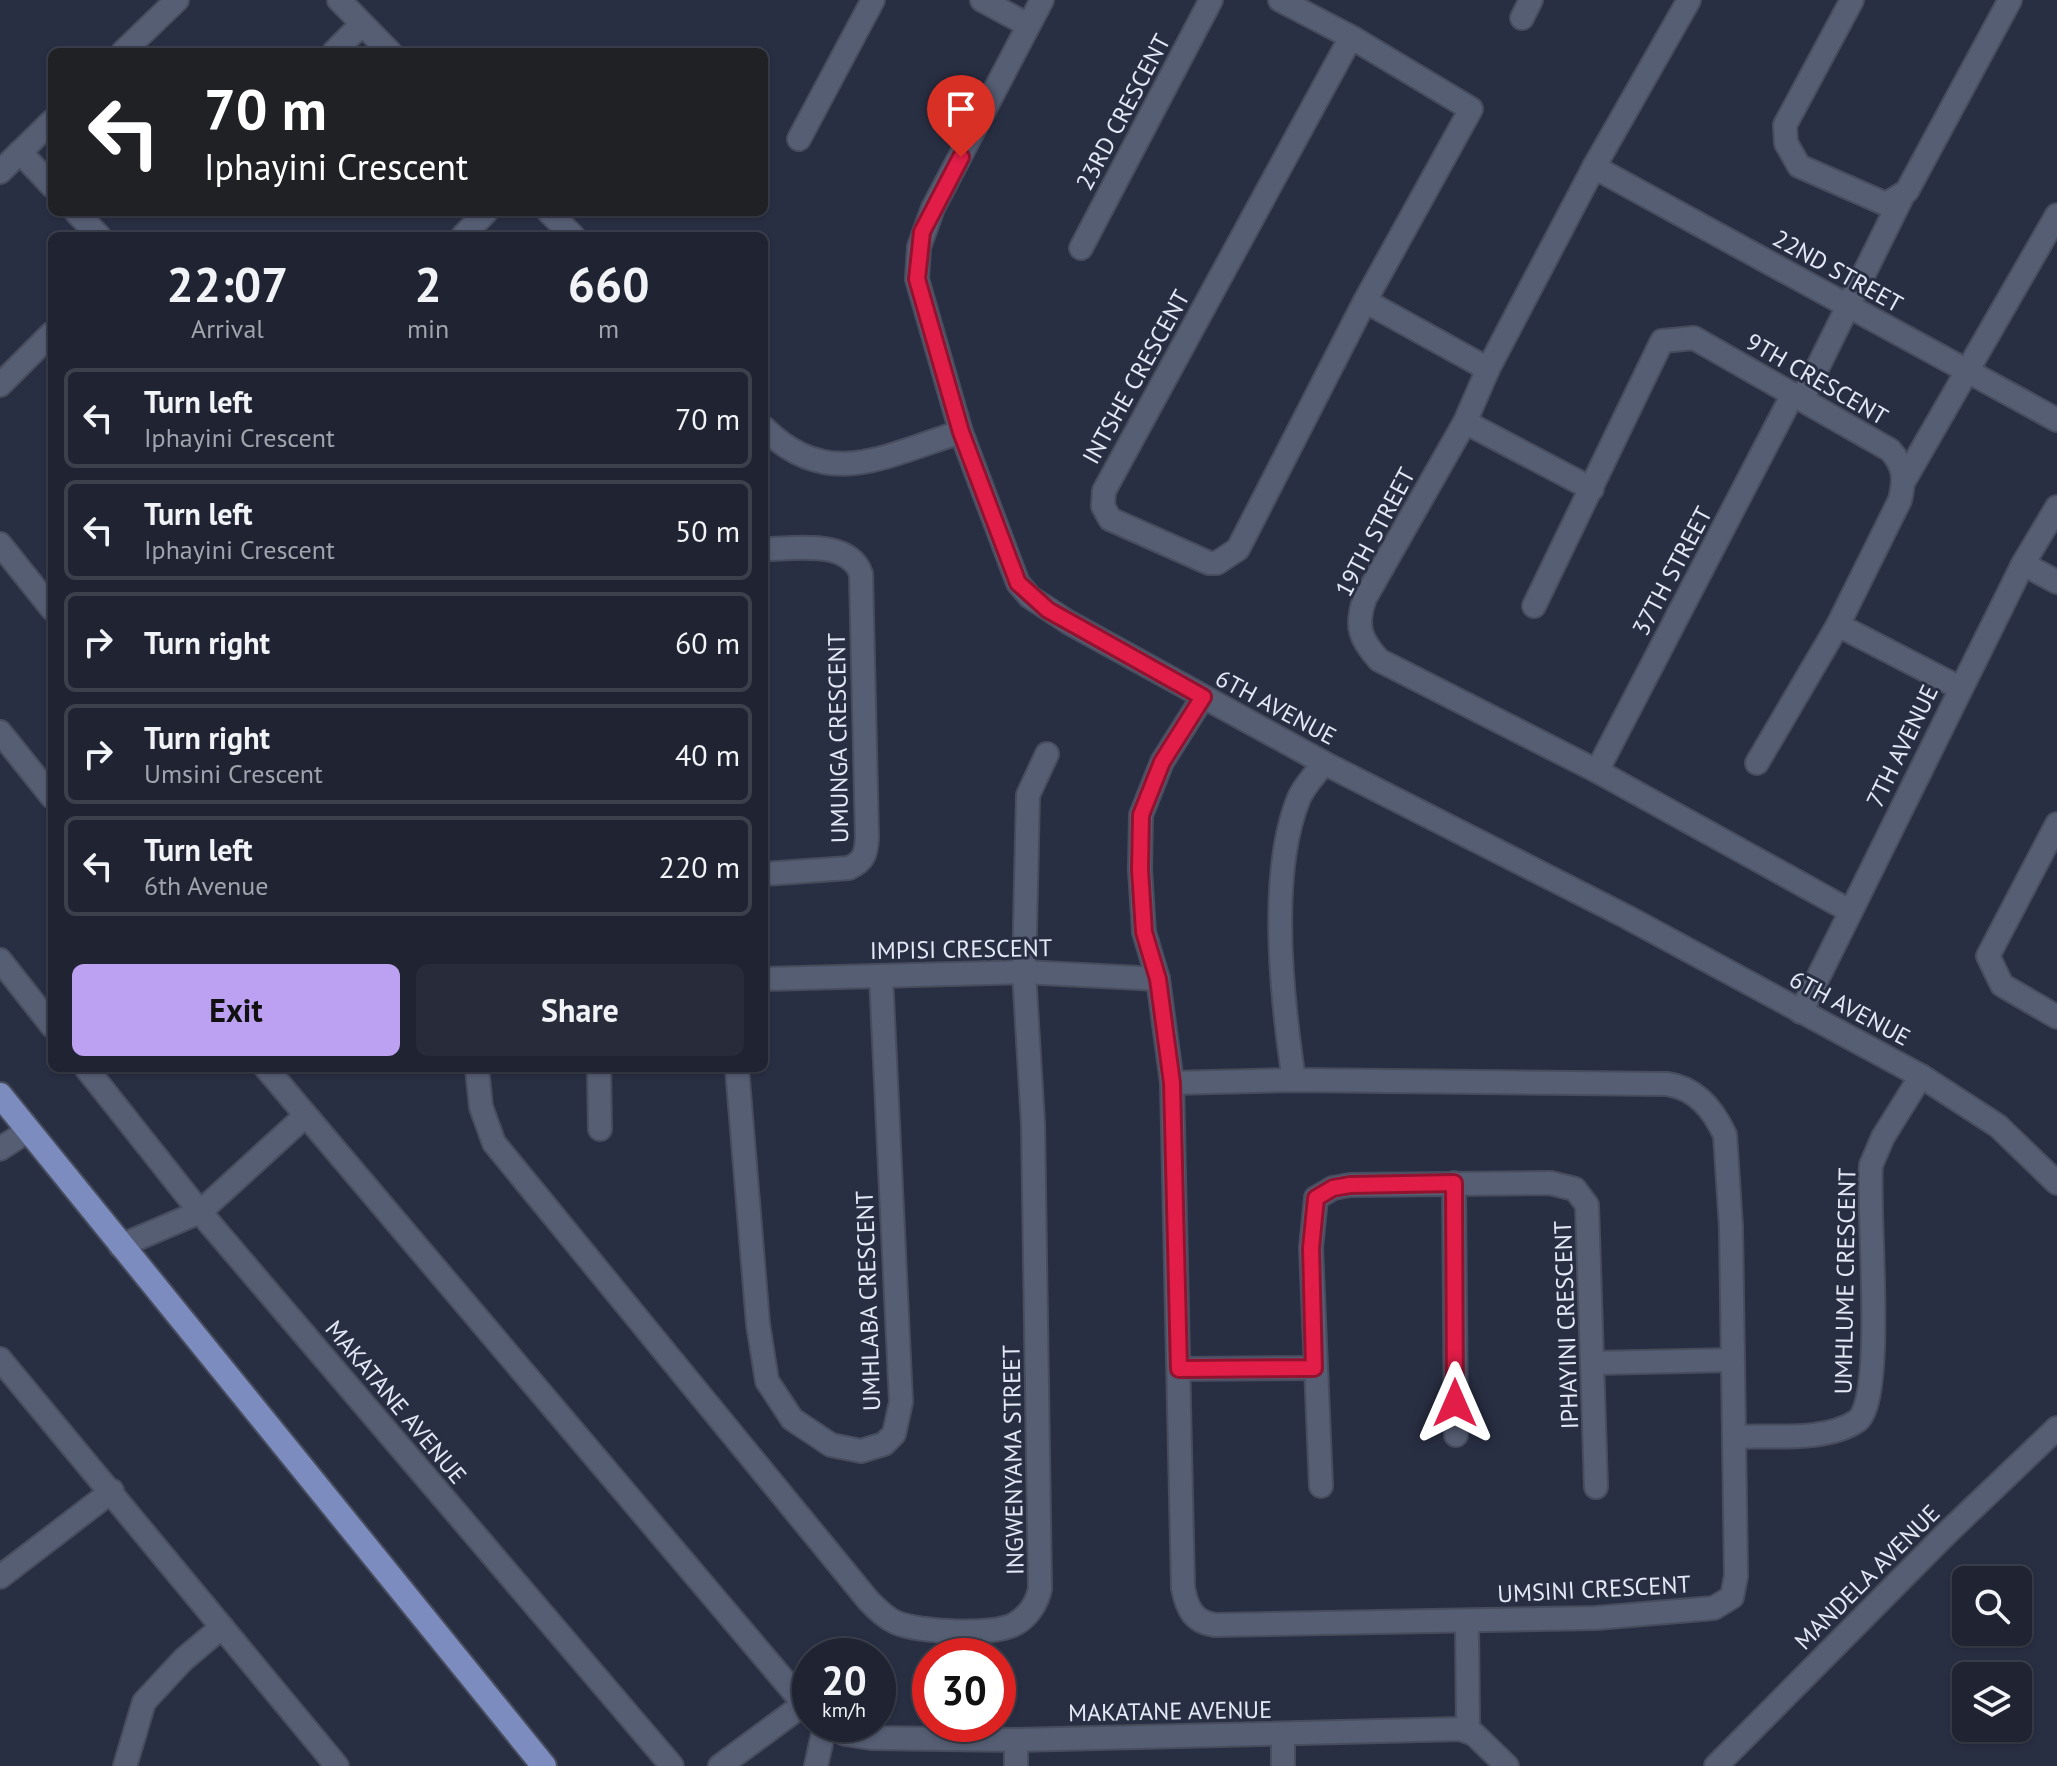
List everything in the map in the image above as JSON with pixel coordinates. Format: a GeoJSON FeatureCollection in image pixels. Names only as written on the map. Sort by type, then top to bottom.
{"type":"FeatureCollection","features":[{"type":"Feature","properties":{"kind":"main road"},"geometry":{"type":"LineString","coordinates":[[0,1095],[544,1766]]}},
{"type":"Feature","properties":{"kind":"street"},"geometry":{"type":"LineString","coordinates":[[127,48],[177,0]]}},
{"type":"Feature","properties":{"kind":"street"},"geometry":{"type":"LineString","coordinates":[[339,0],[386,48]]}},
{"type":"Feature","properties":{"kind":"street"},"geometry":{"type":"LineString","coordinates":[[799,139],[873,0]]}},
{"type":"Feature","properties":{"kind":"street"},"geometry":{"type":"LineString","coordinates":[[982,0],[1028,25]]}},
{"type":"Feature","properties":{"kind":"street","name":"6TH AVENUE"},"geometry":{"type":"LineString","coordinates":[[1042,0],[933,208],[919,247],[917,279],[961,432],[1007,557],[1018,583],[1030,597],[1324,763],[1627,917],[1921,1076],[1998,1126],[2057,1183]]}},
{"type":"Feature","properties":{"kind":"street","name":"23RD CRESCENT"},"geometry":{"type":"LineString","coordinates":[[1081,248],[1211,0]]}},
{"type":"Feature","properties":{"kind":"street"},"geometry":{"type":"LineString","coordinates":[[1280,0],[1351,37]]}},
{"type":"Feature","properties":{"kind":"street","name":"19TH STREET"},"geometry":{"type":"LineString","coordinates":[[1689,0],[1594,167],[1488,369],[1465,422],[1365,598],[1358,617],[1359,632],[1379,660],[1597,771],[1850,911]]}},
{"type":"Feature","properties":{"kind":"street"},"geometry":{"type":"LineString","coordinates":[[1852,0],[1785,125],[1786,143],[1799,166],[1886,204],[1903,195]]}},
{"type":"Feature","properties":{"kind":"street","name":"37TH STREET"},"geometry":{"type":"LineString","coordinates":[[1597,771],[2010,0]]}},
{"type":"Feature","properties":{"kind":"street"},"geometry":{"type":"LineString","coordinates":[[338,48],[362,24]]}},
{"type":"Feature","properties":{"kind":"street","name":"INTSHE CRESCENT"},"geometry":{"type":"LineString","coordinates":[[1351,37],[1471,109],[1365,301],[1238,549],[1217,563],[1209,563],[1110,519],[1103,506],[1104,491],[1351,37]]}},
{"type":"Feature","properties":{"kind":"street"},"geometry":{"type":"LineString","coordinates":[[0,172],[48,125]]}},
{"type":"Feature","properties":{"kind":"street"},"geometry":{"type":"LineString","coordinates":[[20,152],[48,182]]}},
{"type":"Feature","properties":{"kind":"street","name":"22ND STREET"},"geometry":{"type":"LineString","coordinates":[[1594,167],[2057,420]]}},
{"type":"Feature","properties":{"kind":"street"},"geometry":{"type":"LineString","coordinates":[[1757,763],[1838,625],[1900,500],[1905,479],[2057,215]]}},
{"type":"Feature","properties":{"kind":"street"},"geometry":{"type":"LineString","coordinates":[[80,216],[95,232]]}},
{"type":"Feature","properties":{"kind":"street"},"geometry":{"type":"LineString","coordinates":[[467,232],[482,216]]}},
{"type":"Feature","properties":{"kind":"street"},"geometry":{"type":"LineString","coordinates":[[553,216],[569,232]]}},
{"type":"Feature","properties":{"kind":"street"},"geometry":{"type":"LineString","coordinates":[[1365,301],[1488,369]]}},
{"type":"Feature","properties":{"kind":"street"},"geometry":{"type":"LineString","coordinates":[[0,385],[48,337]]}},
{"type":"Feature","properties":{"kind":"street","name":"9TH CRESCENT"},"geometry":{"type":"LineString","coordinates":[[1534,606],[1662,341],[1694,338],[1798,397],[1890,450],[1901,463],[1905,479]]}},
{"type":"Feature","properties":{"kind":"street"},"geometry":{"type":"LineString","coordinates":[[1465,422],[1592,489]]}},
{"type":"Feature","properties":{"kind":"street"},"geometry":{"type":"LineString","coordinates":[[768,432],[780,444],[819,464],[857,464],[961,432]]}},
{"type":"Feature","properties":{"kind":"street","name":"7TH AVENUE"},"geometry":{"type":"LineString","coordinates":[[1801,1012],[1960,688],[2023,564],[2057,507]]}},
{"type":"Feature","properties":{"kind":"street"},"geometry":{"type":"LineString","coordinates":[[0,544],[48,604]]}},
{"type":"Feature","properties":{"kind":"street","name":"UMUNGA CRESCENT"},"geometry":{"type":"LineString","coordinates":[[768,549],[846,553],[857,563],[861,574],[866,853],[860,863],[849,868],[768,874]]}},
{"type":"Feature","properties":{"kind":"street"},"geometry":{"type":"LineString","coordinates":[[2023,564],[2057,582]]}},
{"type":"Feature","properties":{"kind":"street"},"geometry":{"type":"LineString","coordinates":[[1838,625],[1960,688]]}},
{"type":"Feature","properties":{"kind":"street","name":"UMSINI CRESCENT"},"geometry":{"type":"LineString","coordinates":[[1172,1083],[1294,1080],[1667,1084],[1688,1090],[1709,1108],[1725,1135],[1736,1437],[1736,1576],[1735,1590],[1726,1603],[1686,1612],[1467,1621],[1215,1625],[1196,1618],[1186,1603],[1183,1588],[1172,1083],[1158,979],[1144,932],[1140,870],[1141,815],[1162,762],[1203,697]]}},
{"type":"Feature","properties":{"kind":"street"},"geometry":{"type":"LineString","coordinates":[[0,732],[48,792]]}},
{"type":"Feature","properties":{"kind":"street","name":"INGWENYAMA STREET"},"geometry":{"type":"LineString","coordinates":[[477,1072],[481,1107],[494,1143],[868,1600],[884,1616],[899,1624],[956,1631],[1008,1627],[1031,1609],[1040,1589],[1033,1124],[1024,972],[1028,795],[1047,754]]}},
{"type":"Feature","properties":{"kind":"street"},"geometry":{"type":"LineString","coordinates":[[1294,1080],[1284,1012],[1280,914],[1287,836],[1299,795],[1324,763]]}},
{"type":"Feature","properties":{"kind":"street"},"geometry":{"type":"LineString","coordinates":[[2057,824],[1988,956],[2002,985],[2057,1017]]}},
{"type":"Feature","properties":{"kind":"street"},"geometry":{"type":"LineString","coordinates":[[0,960],[48,1021]]}},
{"type":"Feature","properties":{"kind":"street","name":"IMPISI CRESCENT"},"geometry":{"type":"LineString","coordinates":[[768,979],[1024,972],[1158,979]]}},
{"type":"Feature","properties":{"kind":"street","name":"UMHLABA CRESCENT"},"geometry":{"type":"LineString","coordinates":[[737,1072],[759,1338],[767,1381],[792,1419],[810,1434],[844,1450],[875,1448],[894,1434],[901,1402],[881,976]]}},
{"type":"Feature","properties":{"kind":"street","name":"MAKATANE AVENUE"},"geometry":{"type":"LineString","coordinates":[[89,1072],[200,1212],[672,1766]]}},
{"type":"Feature","properties":{"kind":"street"},"geometry":{"type":"LineString","coordinates":[[269,1072],[304,1117],[792,1688]]}},
{"type":"Feature","properties":{"kind":"street"},"geometry":{"type":"LineString","coordinates":[[599,1072],[600,1129]]}},
{"type":"Feature","properties":{"kind":"street","name":"UMHLUME CRESCENT"},"geometry":{"type":"LineString","coordinates":[[1736,1437],[1825,1433],[1858,1420],[1867,1407],[1873,1360],[1871,1165],[1883,1137],[1921,1076]]}},
{"type":"Feature","properties":{"kind":"street"},"geometry":{"type":"LineString","coordinates":[[120,1246],[200,1212],[304,1117]]}},
{"type":"Feature","properties":{"kind":"street"},"geometry":{"type":"LineString","coordinates":[[0,1149],[29,1130]]}},
{"type":"Feature","properties":{"kind":"street"},"geometry":{"type":"LineString","coordinates":[[1454,1183],[1456,1435]]}},
{"type":"Feature","properties":{"kind":"street","name":"IPHAYINI CRESCENT"},"geometry":{"type":"LineString","coordinates":[[1321,1486],[1311,1248],[1316,1198],[1333,1188],[1350,1185],[1550,1183],[1579,1192],[1590,1213],[1596,1487]]}},
{"type":"Feature","properties":{"kind":"street"},"geometry":{"type":"LineString","coordinates":[[1594,1363],[1732,1360]]}},
{"type":"Feature","properties":{"kind":"street"},"geometry":{"type":"LineString","coordinates":[[1,1364],[112,1491],[337,1766]]}},
{"type":"Feature","properties":{"kind":"street"},"geometry":{"type":"LineString","coordinates":[[1179,1369],[1314,1368]]}},
{"type":"Feature","properties":{"kind":"street","name":"MANDELA AVENUE"},"geometry":{"type":"LineString","coordinates":[[1716,1766],[1946,1534],[2057,1428]]}},
{"type":"Feature","properties":{"kind":"street"},"geometry":{"type":"LineString","coordinates":[[0,1577],[112,1491]]}},
{"type":"Feature","properties":{"kind":"street"},"geometry":{"type":"LineString","coordinates":[[1467,1621],[1468,1730],[1507,1766]]}},
{"type":"Feature","properties":{"kind":"street"},"geometry":{"type":"LineString","coordinates":[[125,1766],[144,1702],[183,1660],[222,1627]]}},
{"type":"Feature","properties":{"kind":"street"},"geometry":{"type":"LineString","coordinates":[[720,1766],[792,1728]]}},
{"type":"Feature","properties":{"kind":"street","name":"MAKATANE AVENUE"},"geometry":{"type":"LineString","coordinates":[[1016,1740],[1468,1730]]}},
{"type":"Feature","properties":{"kind":"street"},"geometry":{"type":"LineString","coordinates":[[1283,1734],[1283,1766]]}},
{"type":"Feature","properties":{"kind":"street"},"geometry":{"type":"LineString","coordinates":[[816,1742],[816,1766]]}},
{"type":"Feature","properties":{"kind":"street"},"geometry":{"type":"LineString","coordinates":[[1016,1742],[1016,1766]]}},
{"type":"Feature","properties":{"kind":"route"},"geometry":{"type":"LineString","coordinates":[[961,157],[922,232],[917,279],[961,432],[1018,583],[1048,610],[1203,697],[1162,762],[1141,815],[1140,870],[1144,932],[1158,979],[1172,1083],[1179,1369],[1314,1368],[1311,1248],[1312,1208],[1316,1198],[1333,1188],[1350,1185],[1454,1183],[1455,1403]]}}]}
